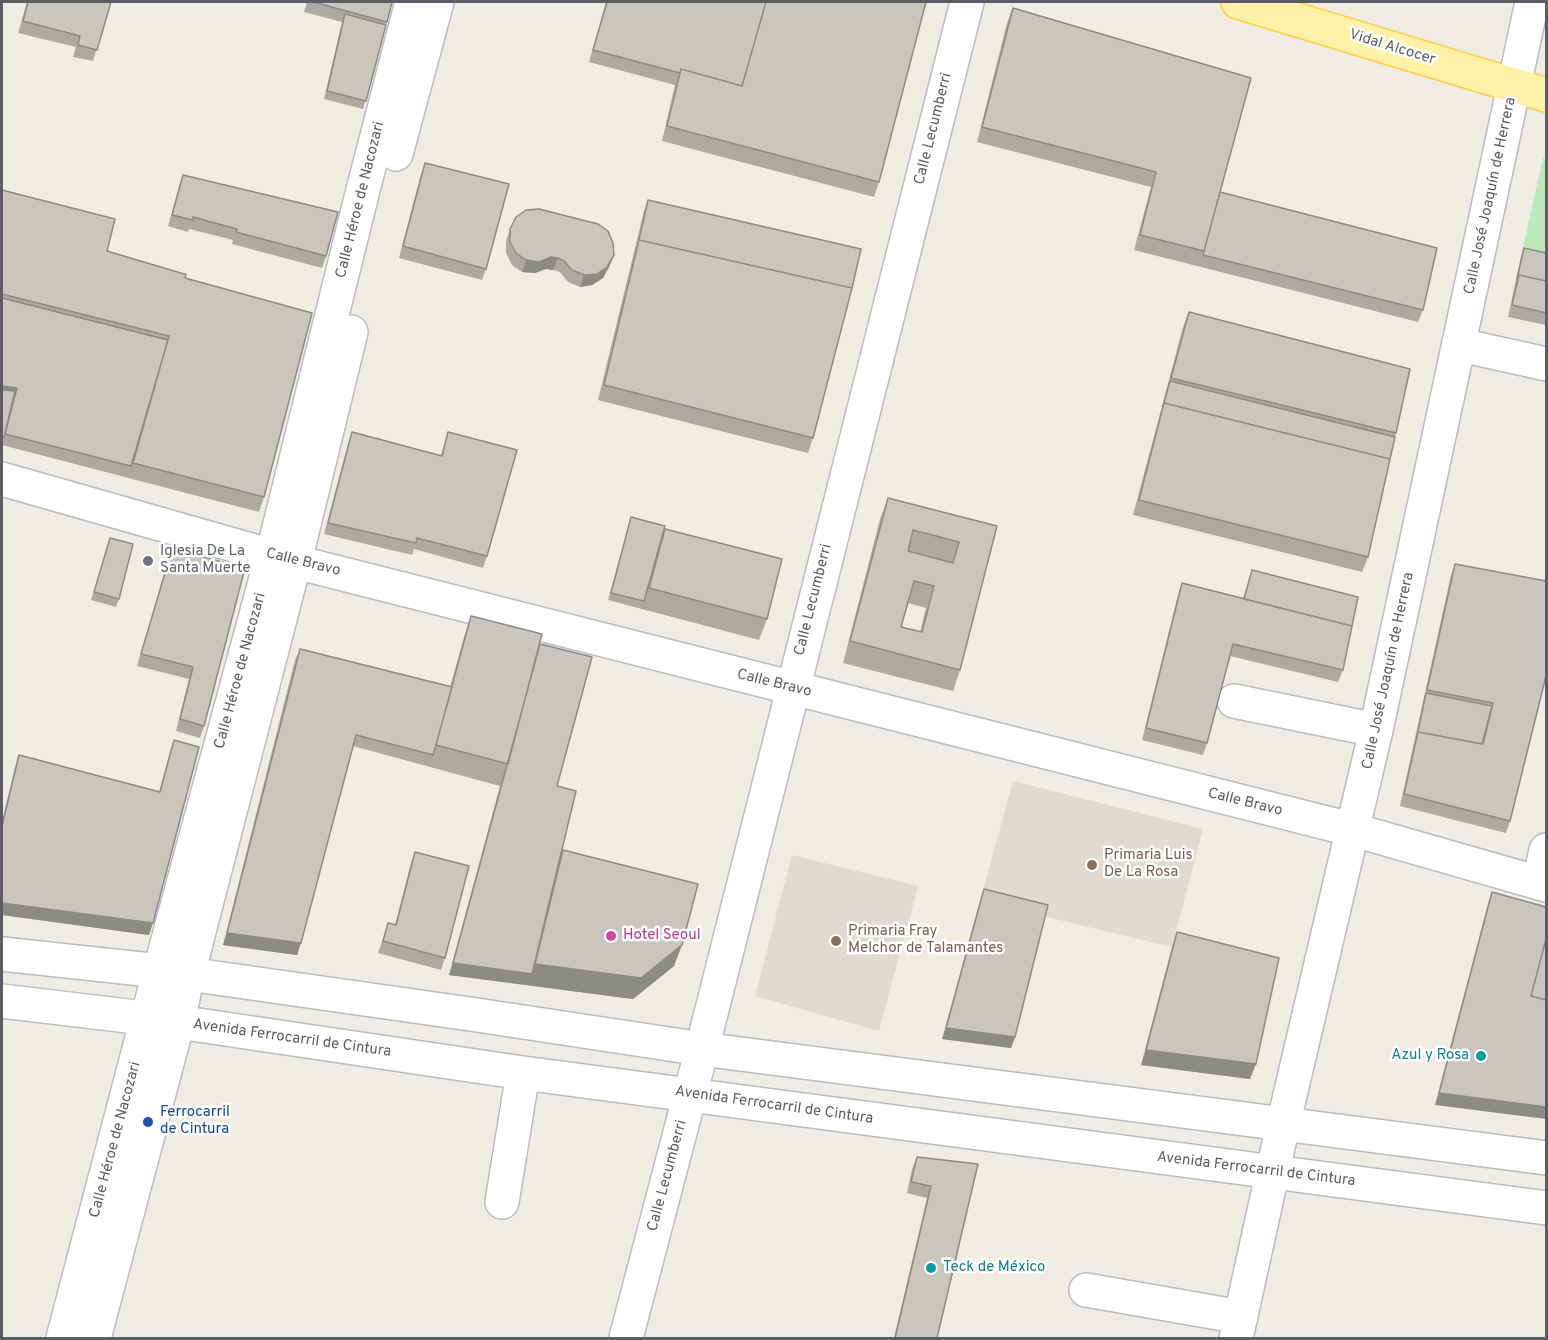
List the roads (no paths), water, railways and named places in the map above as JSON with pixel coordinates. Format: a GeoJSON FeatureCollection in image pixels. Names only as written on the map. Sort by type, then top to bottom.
{"type":"FeatureCollection","features":[{"type":"Feature","properties":{"kind":"main road","name":"Vidal Alcocer"},"geometry":{"type":"LineString","coordinates":[[1238,2],[1546,96]]}},
{"type":"Feature","properties":{"kind":"street","name":"Calle Héroe de Nacozari"},"geometry":{"type":"LineString","coordinates":[[284,559],[364,186],[412,2]]}},
{"type":"Feature","properties":{"kind":"street","name":"Calle Héroe de Nacozari"},"geometry":{"type":"LineString","coordinates":[[94,1338],[174,974],[284,559],[437,2]]}},
{"type":"Feature","properties":{"kind":"street","name":"Calle Lecumberri"},"geometry":{"type":"LineString","coordinates":[[626,1338],[702,1049],[967,2]]}},
{"type":"Feature","properties":{"kind":"street","name":"Calle José Joaquín de Herrera"},"geometry":{"type":"LineString","coordinates":[[1239,1328],[1283,1125],[1354,830],[1532,2]]}},
{"type":"Feature","properties":{"kind":"street"},"geometry":{"type":"LineString","coordinates":[[1460,345],[1546,364]]}},
{"type":"Feature","properties":{"kind":"street","name":"Calle Bravo"},"geometry":{"type":"LineString","coordinates":[[2,479],[284,559],[1354,830],[1543,884]]}},
{"type":"Feature","properties":{"kind":"street"},"geometry":{"type":"LineString","coordinates":[[1234,701],[1376,730]]}},
{"type":"Feature","properties":{"kind":"street"},"geometry":{"type":"LineString","coordinates":[[1543,884],[1546,850]]}},
{"type":"Feature","properties":{"kind":"street"},"geometry":{"type":"LineString","coordinates":[[2,954],[477,1014],[702,1049],[1546,1158]]}},
{"type":"Feature","properties":{"kind":"street","name":"Avenida Ferrocarril de Cintura"},"geometry":{"type":"LineString","coordinates":[[2,1001],[163,1021],[523,1073],[1546,1208]]}},
{"type":"Feature","properties":{"kind":"street","name":"Calle Héroe de Nacozari"},"geometry":{"type":"LineString","coordinates":[[63,1338],[163,1021]]}},
{"type":"Feature","properties":{"kind":"street"},"geometry":{"type":"LineString","coordinates":[[501,1202],[523,1073]]}},
{"type":"Feature","properties":{"kind":"street"},"geometry":{"type":"LineString","coordinates":[[1086,1290],[1239,1328]]}},
{"type":"Feature","properties":{"kind":"place","name":"Iglesia De La Santa Muerte"},"geometry":{"type":"Point","coordinates":[148,561]}},
{"type":"Feature","properties":{"kind":"place","name":"Primaria Luis De La Rosa"},"geometry":{"type":"Point","coordinates":[1092,865]}},
{"type":"Feature","properties":{"kind":"place","name":"Hotel Seoul"},"geometry":{"type":"Point","coordinates":[611,936]}},
{"type":"Feature","properties":{"kind":"place","name":"Primaria Fray Melchor de Talamantes"},"geometry":{"type":"Point","coordinates":[836,941]}},
{"type":"Feature","properties":{"kind":"place","name":"Azul y Rosa"},"geometry":{"type":"Point","coordinates":[1481,1056]}},
{"type":"Feature","properties":{"kind":"place","name":"Ferrocarril de Cintura"},"geometry":{"type":"Point","coordinates":[148,1122]}},
{"type":"Feature","properties":{"kind":"place","name":"Teck de México"},"geometry":{"type":"Point","coordinates":[931,1268]}}]}
